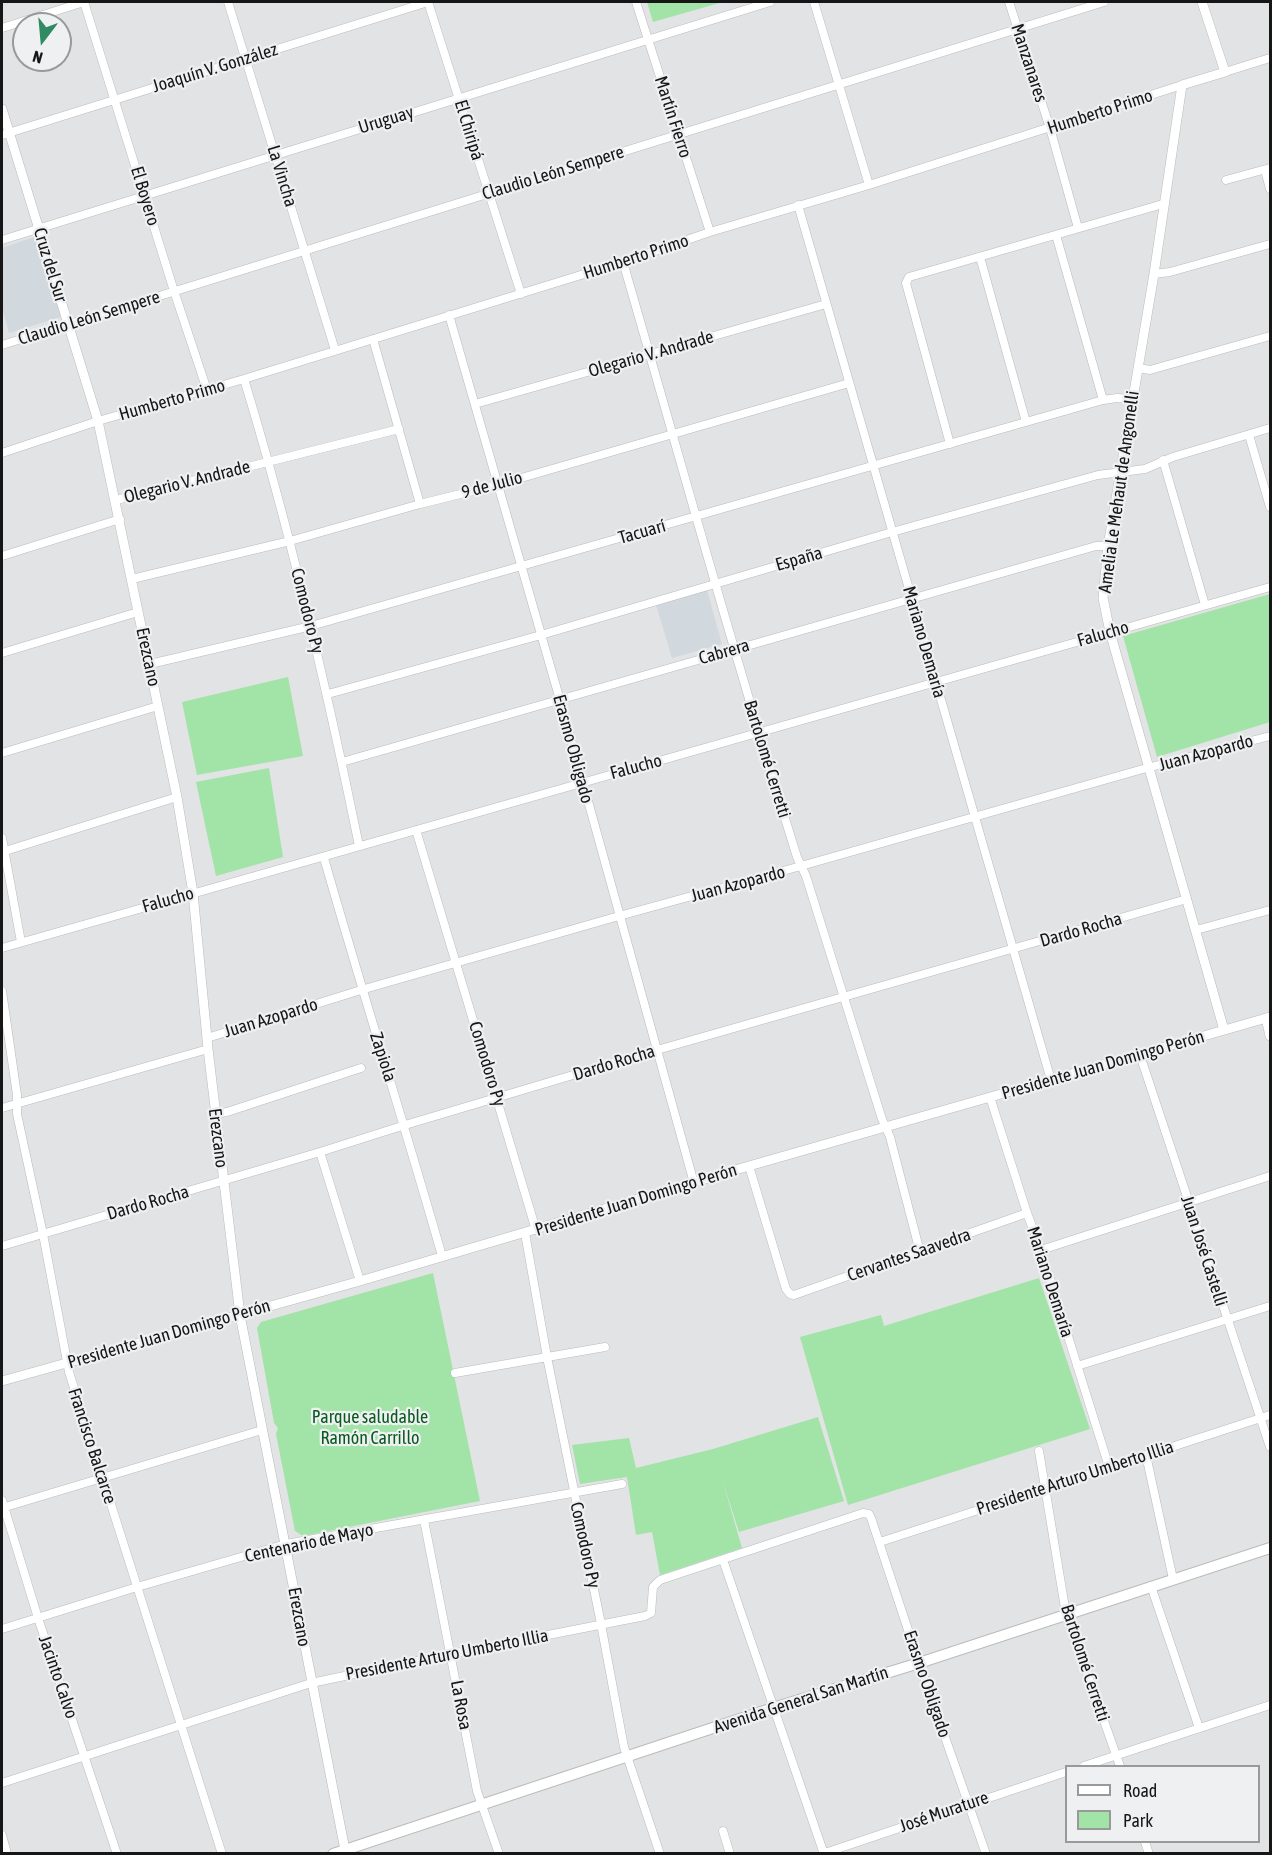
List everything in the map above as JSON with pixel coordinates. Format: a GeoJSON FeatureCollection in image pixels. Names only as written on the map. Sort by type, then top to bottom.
{"type":"FeatureCollection","features":[{"type":"Feature","properties":{"kind":"main road","name":"Avenida General San Martín"},"geometry":{"type":"LineString","coordinates":[[333,1854],[345,1852],[481,1803],[1270,1548]]}},
{"type":"Feature","properties":{"kind":"street"},"geometry":{"type":"LineString","coordinates":[[2,28],[84,2]]}},
{"type":"Feature","properties":{"kind":"street","name":"El Boyero"},"geometry":{"type":"LineString","coordinates":[[84,2],[207,390]]}},
{"type":"Feature","properties":{"kind":"street","name":"La Vincha"},"geometry":{"type":"LineString","coordinates":[[228,2],[335,350]]}},
{"type":"Feature","properties":{"kind":"street","name":"Joaquín V. González"},"geometry":{"type":"LineString","coordinates":[[5,134],[428,2]]}},
{"type":"Feature","properties":{"kind":"street","name":"El Chiripá"},"geometry":{"type":"LineString","coordinates":[[428,2],[521,294]]}},
{"type":"Feature","properties":{"kind":"street","name":"Martín Fierro"},"geometry":{"type":"LineString","coordinates":[[636,2],[710,232]]}},
{"type":"Feature","properties":{"kind":"street","name":"Uruguay"},"geometry":{"type":"LineString","coordinates":[[2,240],[770,2]]}},
{"type":"Feature","properties":{"kind":"street"},"geometry":{"type":"LineString","coordinates":[[814,2],[869,185]]}},
{"type":"Feature","properties":{"kind":"street","name":"Manzanares"},"geometry":{"type":"LineString","coordinates":[[1009,2],[1050,129],[1078,228]]}},
{"type":"Feature","properties":{"kind":"street","name":"Claudio León Sempere"},"geometry":{"type":"LineString","coordinates":[[2,345],[1104,2]]}},
{"type":"Feature","properties":{"kind":"street"},"geometry":{"type":"LineString","coordinates":[[1202,2],[1225,72]]}},
{"type":"Feature","properties":{"kind":"street","name":"Humberto Primo"},"geometry":{"type":"LineString","coordinates":[[2,453],[98,421],[521,294],[710,232],[1050,129],[1270,58]]}},
{"type":"Feature","properties":{"kind":"street","name":"Amelia Le Mehaut de Angonelli"},"geometry":{"type":"LineString","coordinates":[[1182,85],[1154,274],[1108,546],[1103,598],[1110,632],[1224,1030]]}},
{"type":"Feature","properties":{"kind":"street","name":"Cruz del Sur"},"geometry":{"type":"LineString","coordinates":[[2,109],[5,134],[38,229],[98,421]]}},
{"type":"Feature","properties":{"kind":"street"},"geometry":{"type":"LineString","coordinates":[[1226,180],[1268,169],[1270,189]]}},
{"type":"Feature","properties":{"kind":"street"},"geometry":{"type":"LineString","coordinates":[[950,444],[906,283],[909,277],[1164,204]]}},
{"type":"Feature","properties":{"kind":"street","name":"Mariano Demaría"},"geometry":{"type":"LineString","coordinates":[[798,205],[1051,1080]]}},
{"type":"Feature","properties":{"kind":"street"},"geometry":{"type":"LineString","coordinates":[[1056,235],[1103,400]]}},
{"type":"Feature","properties":{"kind":"street"},"geometry":{"type":"LineString","coordinates":[[1154,274],[1170,272],[1270,244]]}},
{"type":"Feature","properties":{"kind":"street"},"geometry":{"type":"LineString","coordinates":[[980,257],[1026,422]]}},
{"type":"Feature","properties":{"kind":"street","name":"Bartolomé Cerretti"},"geometry":{"type":"LineString","coordinates":[[623,262],[759,734],[890,1137],[920,1252]]}},
{"type":"Feature","properties":{"kind":"street","name":"Olegario V. Andrade"},"geometry":{"type":"LineString","coordinates":[[475,404],[826,304]]}},
{"type":"Feature","properties":{"kind":"street","name":"Erasmo Obligado"},"geometry":{"type":"LineString","coordinates":[[448,315],[560,700],[694,1183]]}},
{"type":"Feature","properties":{"kind":"street"},"geometry":{"type":"LineString","coordinates":[[1138,368],[1150,370],[1270,336]]}},
{"type":"Feature","properties":{"kind":"street"},"geometry":{"type":"LineString","coordinates":[[374,339],[420,504]]}},
{"type":"Feature","properties":{"kind":"street","name":"Comodoro Py"},"geometry":{"type":"LineString","coordinates":[[244,379],[269,461],[328,694],[359,846]]}},
{"type":"Feature","properties":{"kind":"street","name":"9 de Julio"},"geometry":{"type":"LineString","coordinates":[[132,579],[290,541],[849,383]]}},
{"type":"Feature","properties":{"kind":"street","name":"Tacuarí"},"geometry":{"type":"LineString","coordinates":[[150,664],[311,626],[1103,400],[1132,399]]}},
{"type":"Feature","properties":{"kind":"street","name":"Erezcano"},"geometry":{"type":"LineString","coordinates":[[98,421],[177,797],[193,893],[215,1114],[240,1315],[345,1852]]}},
{"type":"Feature","properties":{"kind":"street","name":"España"},"geometry":{"type":"LineString","coordinates":[[328,694],[1098,475],[1145,469],[1162,460],[1270,428]]}},
{"type":"Feature","properties":{"kind":"street","name":"Olegario V. Andrade"},"geometry":{"type":"LineString","coordinates":[[116,500],[399,429]]}},
{"type":"Feature","properties":{"kind":"street"},"geometry":{"type":"LineString","coordinates":[[1248,435],[1270,507]]}},
{"type":"Feature","properties":{"kind":"street"},"geometry":{"type":"LineString","coordinates":[[1162,460],[1205,605]]}},
{"type":"Feature","properties":{"kind":"street","name":"Olegario V. Andrade"},"geometry":{"type":"LineString","coordinates":[[2,556],[120,519]]}},
{"type":"Feature","properties":{"kind":"street","name":"Cabrera"},"geometry":{"type":"LineString","coordinates":[[342,762],[911,598],[1096,546],[1108,546]]}},
{"type":"Feature","properties":{"kind":"street","name":"Falucho"},"geometry":{"type":"LineString","coordinates":[[2,948],[1270,587]]}},
{"type":"Feature","properties":{"kind":"street"},"geometry":{"type":"LineString","coordinates":[[2,653],[138,612]]}},
{"type":"Feature","properties":{"kind":"street"},"geometry":{"type":"LineString","coordinates":[[2,753],[158,706]]}},
{"type":"Feature","properties":{"kind":"street","name":"Juan Azopardo"},"geometry":{"type":"LineString","coordinates":[[207,1038],[361,990],[619,916],[1270,736]]}},
{"type":"Feature","properties":{"kind":"street"},"geometry":{"type":"LineString","coordinates":[[3,851],[177,797]]}},
{"type":"Feature","properties":{"kind":"street","name":"Comodoro Py"},"geometry":{"type":"LineString","coordinates":[[416,830],[536,1230]]}},
{"type":"Feature","properties":{"kind":"street"},"geometry":{"type":"LineString","coordinates":[[2,838],[21,942]]}},
{"type":"Feature","properties":{"kind":"street","name":"Zapiola"},"geometry":{"type":"LineString","coordinates":[[324,858],[361,990],[405,1125],[442,1256]]}},
{"type":"Feature","properties":{"kind":"street","name":"Dardo Rocha"},"geometry":{"type":"LineString","coordinates":[[2,1246],[657,1050],[1187,899]]}},
{"type":"Feature","properties":{"kind":"street"},"geometry":{"type":"LineString","coordinates":[[1196,930],[1270,910]]}},
{"type":"Feature","properties":{"kind":"street","name":"Francisco Balcarce"},"geometry":{"type":"LineString","coordinates":[[2,991],[17,1114],[43,1234],[67,1363],[222,1854]]}},
{"type":"Feature","properties":{"kind":"street"},"geometry":{"type":"LineString","coordinates":[[1268,1018],[1270,1036]]}},
{"type":"Feature","properties":{"kind":"street","name":"Presidente Juan Domingo Perón"},"geometry":{"type":"LineString","coordinates":[[2,1381],[360,1281],[749,1166],[1268,1018]]}},
{"type":"Feature","properties":{"kind":"street","name":"Juan Azopardo"},"geometry":{"type":"LineString","coordinates":[[2,1108],[208,1049]]}},
{"type":"Feature","properties":{"kind":"street","name":"Juan José Castelli"},"geometry":{"type":"LineString","coordinates":[[1140,1055],[1270,1447]]}},
{"type":"Feature","properties":{"kind":"street"},"geometry":{"type":"LineString","coordinates":[[215,1114],[361,1068]]}},
{"type":"Feature","properties":{"kind":"street","name":"Mariano Demaría"},"geometry":{"type":"LineString","coordinates":[[990,1097],[1109,1467]]}},
{"type":"Feature","properties":{"kind":"street"},"geometry":{"type":"LineString","coordinates":[[320,1152],[360,1281]]}},
{"type":"Feature","properties":{"kind":"street","name":"Cervantes Saavedra"},"geometry":{"type":"LineString","coordinates":[[749,1166],[786,1289],[794,1295],[1027,1214]]}},
{"type":"Feature","properties":{"kind":"street"},"geometry":{"type":"LineString","coordinates":[[1041,1250],[1270,1176]]}},
{"type":"Feature","properties":{"kind":"street","name":"Comodoro Py"},"geometry":{"type":"LineString","coordinates":[[525,1233],[547,1358],[627,1757],[660,1854]]}},
{"type":"Feature","properties":{"kind":"street"},"geometry":{"type":"LineString","coordinates":[[1077,1366],[1270,1306]]}},
{"type":"Feature","properties":{"kind":"street"},"geometry":{"type":"LineString","coordinates":[[455,1373],[605,1347]]}},
{"type":"Feature","properties":{"kind":"street","name":"Presidente Arturo Umberto Illia"},"geometry":{"type":"LineString","coordinates":[[880,1542],[1270,1415]]}},
{"type":"Feature","properties":{"kind":"street"},"geometry":{"type":"LineString","coordinates":[[2,1505],[102,1479],[262,1430]]}},
{"type":"Feature","properties":{"kind":"street","name":"Bartolomé Cerretti"},"geometry":{"type":"LineString","coordinates":[[1039,1451],[1066,1614],[1119,1765]]}},
{"type":"Feature","properties":{"kind":"street"},"geometry":{"type":"LineString","coordinates":[[1146,1455],[1173,1579]]}},
{"type":"Feature","properties":{"kind":"street","name":"Centenario de Mayo"},"geometry":{"type":"LineString","coordinates":[[2,1629],[286,1544],[622,1484]]}},
{"type":"Feature","properties":{"kind":"street","name":"Jacinto Calvo"},"geometry":{"type":"LineString","coordinates":[[2,1505],[117,1854]]}},
{"type":"Feature","properties":{"kind":"street","name":"Presidente Arturo Umberto Illia"},"geometry":{"type":"LineString","coordinates":[[2,1783],[311,1683],[645,1616],[651,1613],[653,1587],[657,1583],[863,1513],[869,1514]]}},
{"type":"Feature","properties":{"kind":"street","name":"Erasmo Obligado"},"geometry":{"type":"LineString","coordinates":[[869,1514],[986,1854]]}},
{"type":"Feature","properties":{"kind":"street","name":"La Rosa"},"geometry":{"type":"LineString","coordinates":[[424,1520],[481,1803],[499,1854]]}},
{"type":"Feature","properties":{"kind":"street"},"geometry":{"type":"LineString","coordinates":[[723,1560],[823,1853]]}},
{"type":"Feature","properties":{"kind":"street"},"geometry":{"type":"LineString","coordinates":[[1151,1586],[1199,1728]]}},
{"type":"Feature","properties":{"kind":"street"},"geometry":{"type":"LineString","coordinates":[[1090,1765],[1270,1705]]}},
{"type":"Feature","properties":{"kind":"street","name":"José Murature"},"geometry":{"type":"LineString","coordinates":[[823,1853],[1065,1772]]}},
{"type":"Feature","properties":{"kind":"street"},"geometry":{"type":"LineString","coordinates":[[723,1831],[730,1854]]}},
{"type":"Feature","properties":{"kind":"street"},"geometry":{"type":"LineString","coordinates":[[2,1835],[8,1854]]}},
{"type":"Feature","properties":{"kind":"shaded area"},"geometry":{"type":"Polygon","coordinates":[[[37,236],[61,317],[9,333],[2,307],[2,248],[37,236]]]}},
{"type":"Feature","properties":{"kind":"shaded area"},"geometry":{"type":"Polygon","coordinates":[[[707,590],[722,644],[672,658],[656,605],[707,590]]]}},
{"type":"Feature","properties":{"kind":"green space"},"geometry":{"type":"Polygon","coordinates":[[[647,2],[723,2],[653,22],[647,2]]]}},
{"type":"Feature","properties":{"kind":"green space"},"geometry":{"type":"Polygon","coordinates":[[[1270,594],[1270,722],[1157,757],[1123,636],[1270,594]]]}},
{"type":"Feature","properties":{"kind":"green space"},"geometry":{"type":"Polygon","coordinates":[[[288,677],[303,756],[197,775],[182,702],[288,677]]]}},
{"type":"Feature","properties":{"kind":"green space"},"geometry":{"type":"Polygon","coordinates":[[[269,768],[283,857],[216,876],[196,782],[269,768]]]}},
{"type":"Feature","properties":{"kind":"green space","name":"Parque saludable Ramón Carrillo"},"geometry":{"type":"Polygon","coordinates":[[[433,1273],[480,1501],[303,1536],[295,1531],[276,1434],[278,1428],[274,1423],[257,1328],[261,1322],[433,1273]]]}},
{"type":"Feature","properties":{"kind":"green space"},"geometry":{"type":"Polygon","coordinates":[[[1039,1278],[1090,1429],[848,1505],[800,1337],[881,1315],[884,1326],[1039,1278]]]}},
{"type":"Feature","properties":{"kind":"green space"},"geometry":{"type":"Polygon","coordinates":[[[818,1417],[844,1501],[739,1532],[723,1482],[742,1548],[660,1575],[652,1532],[636,1535],[627,1477],[580,1484],[572,1445],[629,1438],[636,1468],[713,1449],[818,1417]]]}}]}
